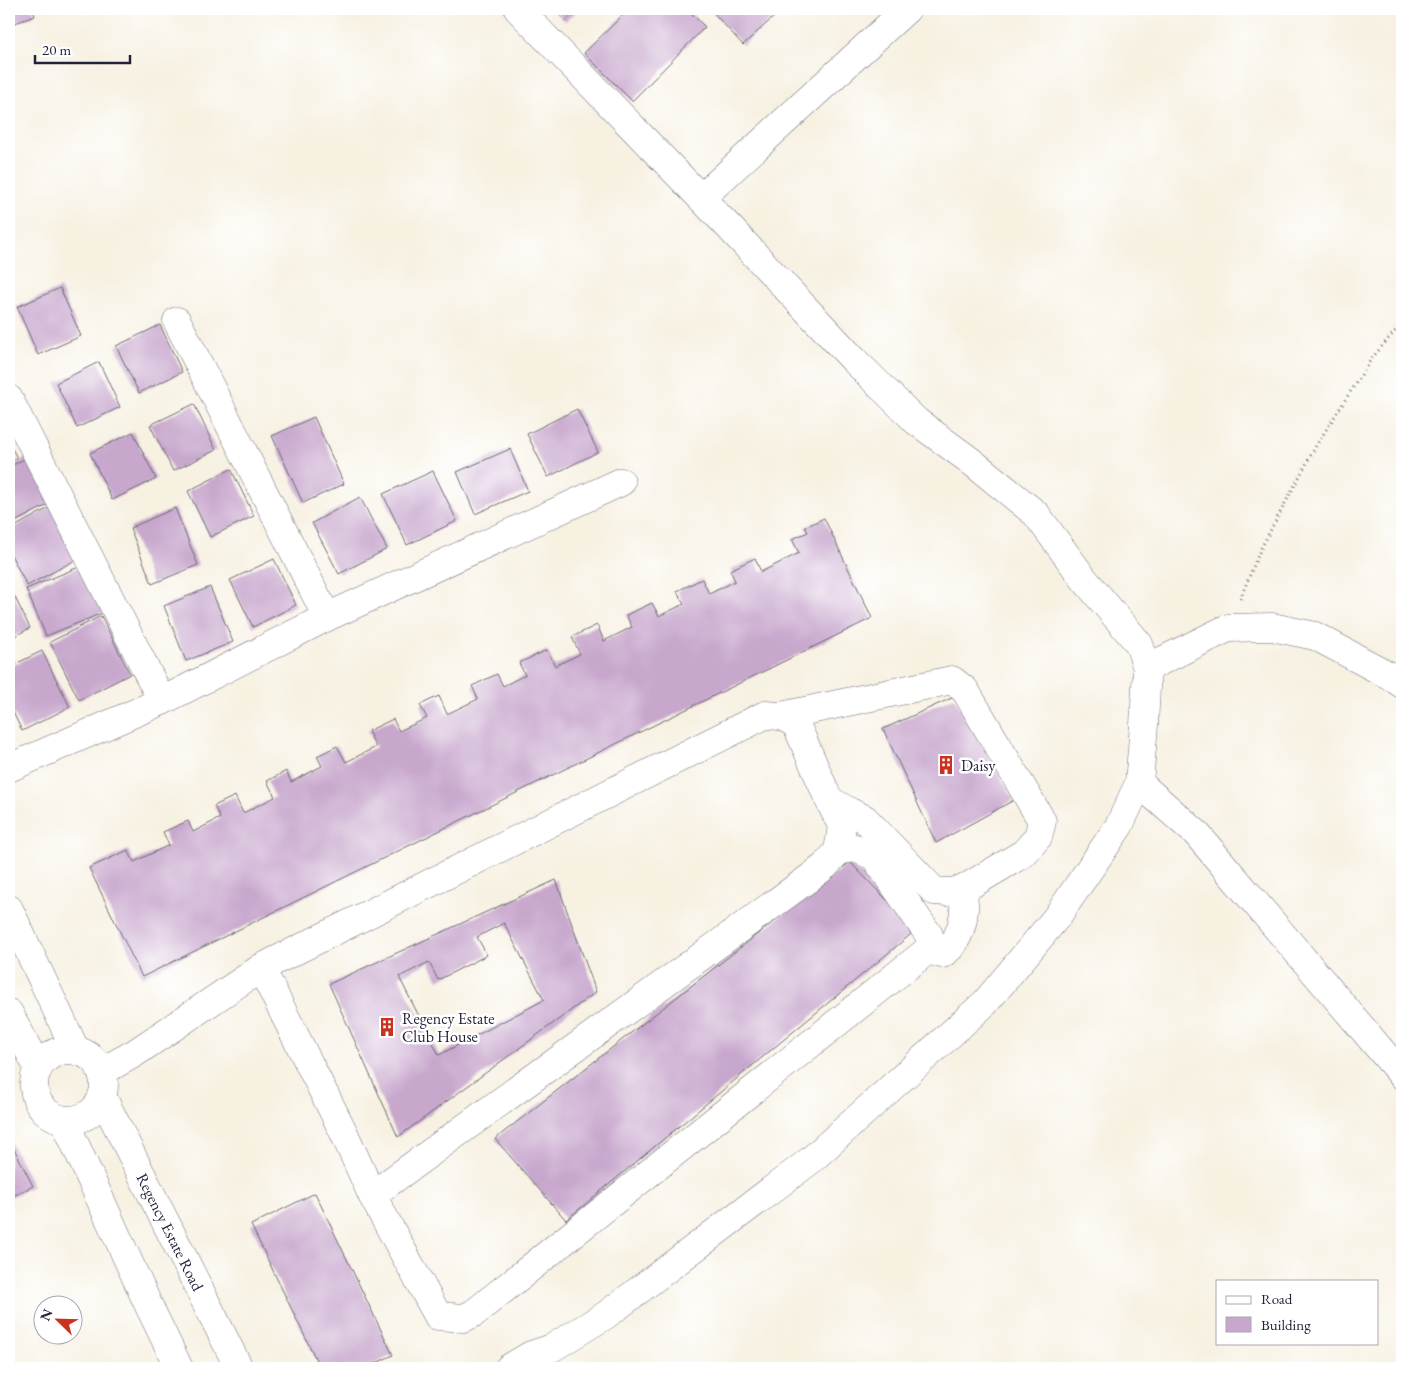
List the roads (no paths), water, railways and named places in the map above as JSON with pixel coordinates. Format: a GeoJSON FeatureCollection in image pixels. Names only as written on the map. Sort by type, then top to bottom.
{"type":"FeatureCollection","features":[{"type":"Feature","properties":{"kind":"street"},"geometry":{"type":"LineString","coordinates":[[518,9],[701,198],[853,359],[916,421],[972,462],[1036,514],[1084,579],[1139,644],[1146,668],[1139,783],[1119,826],[1056,918],[985,1003],[811,1160],[606,1315],[526,1364]]}},
{"type":"Feature","properties":{"kind":"street"},"geometry":{"type":"LineString","coordinates":[[701,198],[907,9]]}},
{"type":"Feature","properties":{"kind":"street"},"geometry":{"type":"LineString","coordinates":[[177,320],[327,617]]}},
{"type":"Feature","properties":{"kind":"street"},"geometry":{"type":"LineString","coordinates":[[9,399],[162,701]]}},
{"type":"Feature","properties":{"kind":"street"},"geometry":{"type":"LineString","coordinates":[[9,768],[162,701],[327,617],[621,482]]}},
{"type":"Feature","properties":{"kind":"street"},"geometry":{"type":"LineString","coordinates":[[1146,668],[1228,628],[1272,627],[1315,636],[1402,684]]}},
{"type":"Feature","properties":{"kind":"street"},"geometry":{"type":"LineString","coordinates":[[101,1084],[135,1053],[261,968],[765,715],[781,716],[952,680],[965,690],[1042,821],[1038,837],[1024,853],[962,890],[934,891],[865,819],[829,800]]}},
{"type":"Feature","properties":{"kind":"street"},"geometry":{"type":"LineString","coordinates":[[372,1195],[808,879],[825,866],[838,851],[842,826],[796,724],[781,716]]}},
{"type":"Feature","properties":{"kind":"street"},"geometry":{"type":"LineString","coordinates":[[1139,783],[1196,833],[1402,1075]]}},
{"type":"Feature","properties":{"kind":"street"},"geometry":{"type":"LineString","coordinates":[[261,968],[343,1131],[372,1195],[438,1316],[464,1318],[474,1313],[928,950],[931,943],[929,935],[874,856],[856,848],[838,851]]}},
{"type":"Feature","properties":{"kind":"street"},"geometry":{"type":"LineString","coordinates":[[928,950],[942,954],[947,952],[956,938],[960,930],[964,908],[962,890]]}},
{"type":"Feature","properties":{"kind":"street"},"geometry":{"type":"LineString","coordinates":[[9,908],[76,1051]]}},
{"type":"Feature","properties":{"kind":"street"},"geometry":{"type":"LineString","coordinates":[[9,1012],[38,1068]]}},
{"type":"Feature","properties":{"kind":"street"},"geometry":{"type":"LineString","coordinates":[[65,1051],[76,1051],[95,1062],[101,1084],[96,1107],[87,1115],[77,1119],[64,1120],[53,1117],[44,1110],[34,1090],[34,1079],[38,1068],[54,1054],[65,1051]]}},
{"type":"Feature","properties":{"kind":"street","name":"Regency Estate Road"},"geometry":{"type":"LineString","coordinates":[[101,1084],[239,1368]]}},
{"type":"Feature","properties":{"kind":"street"},"geometry":{"type":"LineString","coordinates":[[64,1120],[148,1304],[180,1368]]}},
{"type":"Feature","properties":{"kind":"place","name":"Daisy"},"geometry":{"type":"Point","coordinates":[946,765]}},
{"type":"Feature","properties":{"kind":"place","name":"Regency Estate Club House"},"geometry":{"type":"Point","coordinates":[387,1027]}}]}
